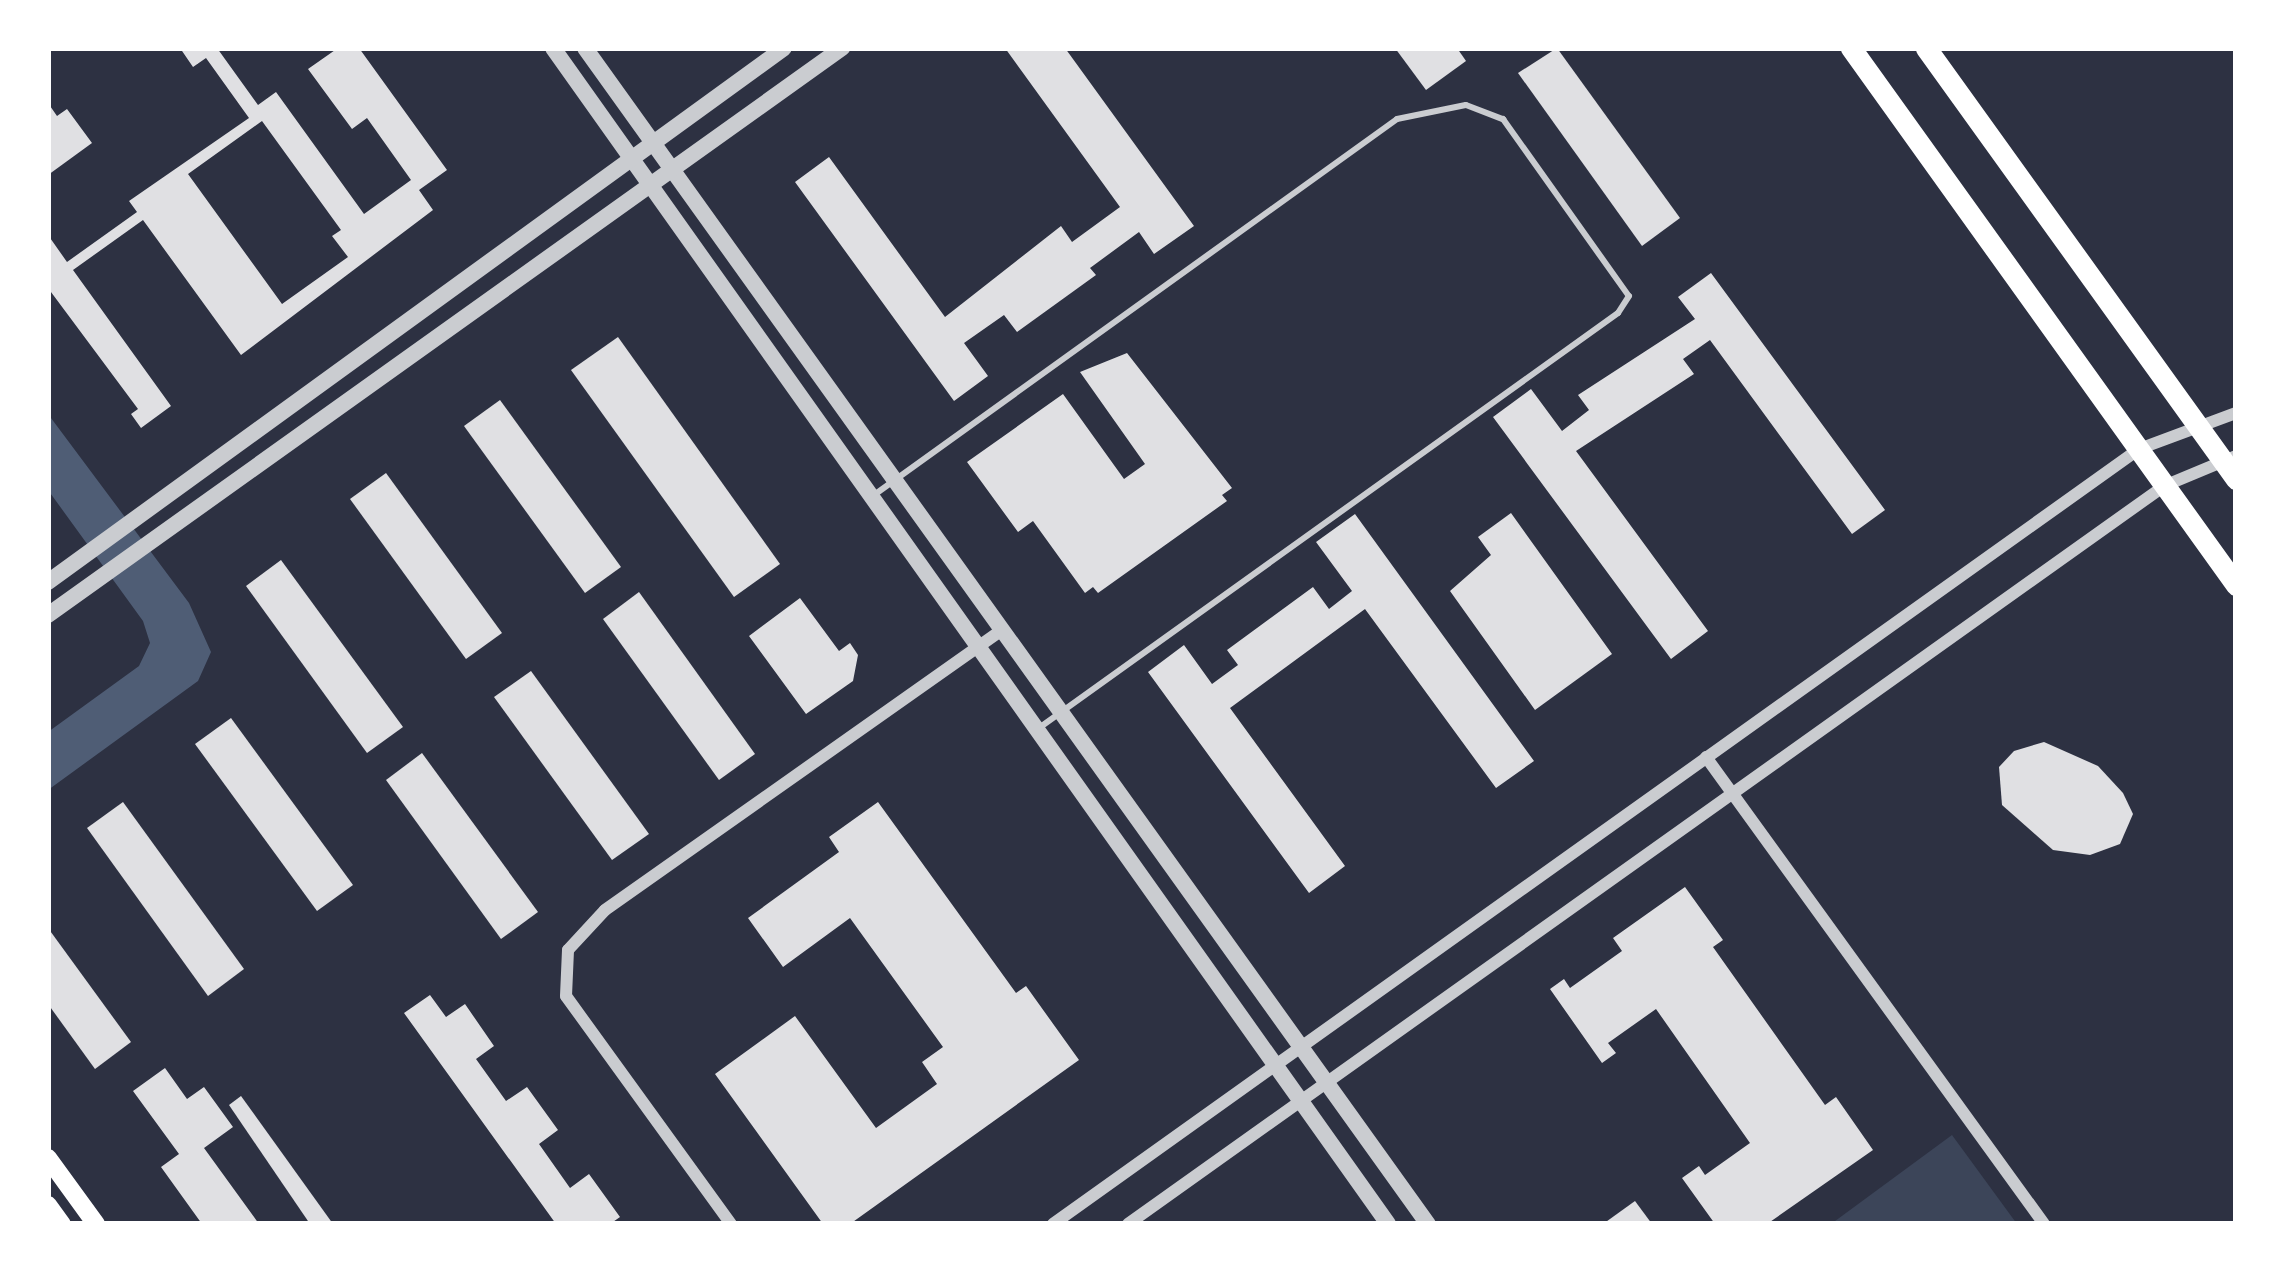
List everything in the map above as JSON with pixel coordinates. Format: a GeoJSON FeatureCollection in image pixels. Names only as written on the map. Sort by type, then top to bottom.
{"type":"FeatureCollection","features":[{"type":"Feature","properties":{"kind":"main road"},"geometry":{"type":"LineString","coordinates":[[1851,48],[2236,585]]}},
{"type":"Feature","properties":{"kind":"main road"},"geometry":{"type":"LineString","coordinates":[[1926,48],[2199,424],[2229,458],[2236,479]]}},
{"type":"Feature","properties":{"kind":"main road"},"geometry":{"type":"LineString","coordinates":[[48,1158],[96,1224]]}},
{"type":"Feature","properties":{"kind":"main road"},"geometry":{"type":"LineString","coordinates":[[48,1205],[62,1224]]}},
{"type":"Feature","properties":{"kind":"street"},"geometry":{"type":"LineString","coordinates":[[553,48],[1388,1224]]}},
{"type":"Feature","properties":{"kind":"street"},"geometry":{"type":"LineString","coordinates":[[585,48],[1428,1224]]}},
{"type":"Feature","properties":{"kind":"street"},"geometry":{"type":"LineString","coordinates":[[48,582],[784,48]]}},
{"type":"Feature","properties":{"kind":"street"},"geometry":{"type":"LineString","coordinates":[[48,615],[842,48]]}},
{"type":"Feature","properties":{"kind":"street"},"geometry":{"type":"LineString","coordinates":[[1052,1224],[2139,449],[2236,413]]}},
{"type":"Feature","properties":{"kind":"street"},"geometry":{"type":"LineString","coordinates":[[1128,1224],[1729,788],[2164,486],[2229,458]]}},
{"type":"Feature","properties":{"kind":"street"},"geometry":{"type":"LineString","coordinates":[[731,1224],[566,996],[568,950],[605,910],[1003,629]]}},
{"type":"Feature","properties":{"kind":"street"},"geometry":{"type":"LineString","coordinates":[[1706,757],[2044,1224]]}},
{"type":"Feature","properties":{"kind":"lane"},"geometry":{"type":"LineString","coordinates":[[874,495],[1397,119],[1466,105],[1503,119],[1630,296],[1618,313],[1039,728]]}},
{"type":"Feature","properties":{"kind":"shaded area"},"geometry":{"type":"Polygon","coordinates":[[[48,414],[189,603],[211,652],[198,681],[48,790],[48,732],[139,666],[150,643],[143,621],[48,490],[48,414]]]}},
{"type":"Feature","properties":{"kind":"shaded area"},"geometry":{"type":"Polygon","coordinates":[[[1952,1135],[2017,1224],[1831,1224],[1952,1135]]]}},
{"type":"Feature","properties":{"kind":"building"},"geometry":{"type":"Polygon","coordinates":[[[180,48],[217,48],[258,105],[276,92],[364,214],[411,180],[367,118],[352,129],[308,69],[338,48],[359,48],[447,170],[419,190],[433,210],[241,355],[143,220],[73,270],[171,406],[141,428],[131,414],[138,409],[48,288],[48,235],[67,262],[137,212],[129,201],[249,118],[206,58],[193,67],[180,48]],[[262,121],[188,174],[282,304],[348,257],[332,236],[341,230],[262,121]]]}},
{"type":"Feature","properties":{"kind":"building"},"geometry":{"type":"Polygon","coordinates":[[[1005,48],[1065,48],[1194,226],[1154,254],[1139,232],[1090,268],[1096,275],[1017,332],[1004,315],[964,343],[988,376],[954,401],[795,182],[829,157],[945,317],[1061,226],[1072,242],[1120,207],[1005,48]]]}},
{"type":"Feature","properties":{"kind":"building"},"geometry":{"type":"Polygon","coordinates":[[[1395,48],[1457,48],[1466,61],[1426,90],[1395,48]]]}},
{"type":"Feature","properties":{"kind":"building"},"geometry":{"type":"Polygon","coordinates":[[[1557,48],[1680,218],[1642,246],[1518,73],[1557,48]]]}},
{"type":"Feature","properties":{"kind":"building"},"geometry":{"type":"Polygon","coordinates":[[[48,103],[57,116],[67,109],[92,143],[48,175],[48,103]]]}},
{"type":"Feature","properties":{"kind":"building"},"geometry":{"type":"Polygon","coordinates":[[[1711,273],[1885,510],[1852,534],[1710,340],[1683,359],[1694,374],[1576,451],[1708,631],[1671,659],[1493,417],[1531,389],[1562,431],[1589,410],[1578,395],[1695,319],[1678,297],[1711,273]]]}},
{"type":"Feature","properties":{"kind":"building"},"geometry":{"type":"Polygon","coordinates":[[[618,337],[780,564],[734,597],[571,370],[618,337]]]}},
{"type":"Feature","properties":{"kind":"building"},"geometry":{"type":"Polygon","coordinates":[[[1127,353],[1232,488],[1222,495],[1227,501],[1098,593],[1093,587],[1085,593],[1033,521],[1018,532],[967,462],[1063,394],[1124,479],[1145,464],[1080,372],[1127,353]]]}},
{"type":"Feature","properties":{"kind":"building"},"geometry":{"type":"Polygon","coordinates":[[[500,400],[621,567],[585,593],[464,426],[500,400]]]}},
{"type":"Feature","properties":{"kind":"building"},"geometry":{"type":"Polygon","coordinates":[[[386,473],[502,633],[466,659],[350,499],[386,473]]]}},
{"type":"Feature","properties":{"kind":"building"},"geometry":{"type":"Polygon","coordinates":[[[1511,513],[1612,654],[1535,710],[1450,591],[1491,555],[1478,537],[1511,513]]]}},
{"type":"Feature","properties":{"kind":"building"},"geometry":{"type":"Polygon","coordinates":[[[1355,514],[1534,761],[1496,788],[1365,609],[1230,708],[1345,866],[1309,893],[1148,672],[1184,645],[1212,684],[1238,665],[1227,650],[1313,587],[1329,609],[1352,591],[1316,542],[1355,514]]]}},
{"type":"Feature","properties":{"kind":"building"},"geometry":{"type":"Polygon","coordinates":[[[281,560],[403,727],[367,753],[246,586],[281,560]]]}},
{"type":"Feature","properties":{"kind":"building"},"geometry":{"type":"Polygon","coordinates":[[[639,592],[755,754],[719,780],[603,619],[639,592]]]}},
{"type":"Feature","properties":{"kind":"building"},"geometry":{"type":"Polygon","coordinates":[[[800,598],[839,651],[850,643],[858,655],[853,681],[806,714],[749,636],[800,598]]]}},
{"type":"Feature","properties":{"kind":"building"},"geometry":{"type":"Polygon","coordinates":[[[531,671],[649,834],[612,860],[494,697],[531,671]]]}},
{"type":"Feature","properties":{"kind":"building"},"geometry":{"type":"Polygon","coordinates":[[[231,718],[353,885],[317,911],[195,744],[231,718]]]}},
{"type":"Feature","properties":{"kind":"building"},"geometry":{"type":"Polygon","coordinates":[[[2044,742],[2098,766],[2123,793],[2133,814],[2120,844],[2090,855],[2053,850],[2002,805],[1999,767],[2014,751],[2044,742]]]}},
{"type":"Feature","properties":{"kind":"building"},"geometry":{"type":"Polygon","coordinates":[[[422,753],[538,912],[501,939],[386,780],[422,753]]]}},
{"type":"Feature","properties":{"kind":"building"},"geometry":{"type":"Polygon","coordinates":[[[123,802],[244,969],[208,996],[87,828],[123,802]]]}},
{"type":"Feature","properties":{"kind":"building"},"geometry":{"type":"Polygon","coordinates":[[[878,802],[1016,993],[1026,986],[1079,1060],[850,1224],[823,1224],[715,1074],[795,1016],[876,1128],[937,1084],[922,1062],[943,1047],[850,918],[783,967],[748,918],[839,852],[829,837],[878,802]]]}},
{"type":"Feature","properties":{"kind":"building"},"geometry":{"type":"Polygon","coordinates":[[[1685,887],[1723,940],[1713,947],[1825,1105],[1836,1097],[1873,1150],[1767,1224],[1715,1224],[1682,1178],[1699,1166],[1705,1175],[1750,1143],[1656,1009],[1608,1043],[1616,1053],[1602,1063],[1550,989],[1564,979],[1570,988],[1622,951],[1613,938],[1685,887]]]}},
{"type":"Feature","properties":{"kind":"building"},"geometry":{"type":"Polygon","coordinates":[[[48,928],[131,1042],[95,1069],[48,1004],[48,928]]]}},
{"type":"Feature","properties":{"kind":"building"},"geometry":{"type":"Polygon","coordinates":[[[430,995],[446,1017],[465,1004],[494,1046],[476,1059],[506,1101],[527,1087],[558,1130],[539,1144],[570,1188],[589,1174],[620,1217],[610,1224],[556,1224],[404,1013],[430,995]]]}},
{"type":"Feature","properties":{"kind":"building"},"geometry":{"type":"Polygon","coordinates":[[[165,1068],[187,1099],[204,1087],[233,1127],[204,1148],[259,1224],[202,1224],[161,1167],[179,1154],[133,1091],[165,1068]]]}},
{"type":"Feature","properties":{"kind":"building"},"geometry":{"type":"Polygon","coordinates":[[[241,1096],[333,1224],[310,1224],[229,1105],[241,1096]]]}},
{"type":"Feature","properties":{"kind":"building"},"geometry":{"type":"Polygon","coordinates":[[[1635,1201],[1652,1224],[1603,1224],[1635,1201]]]}}]}
